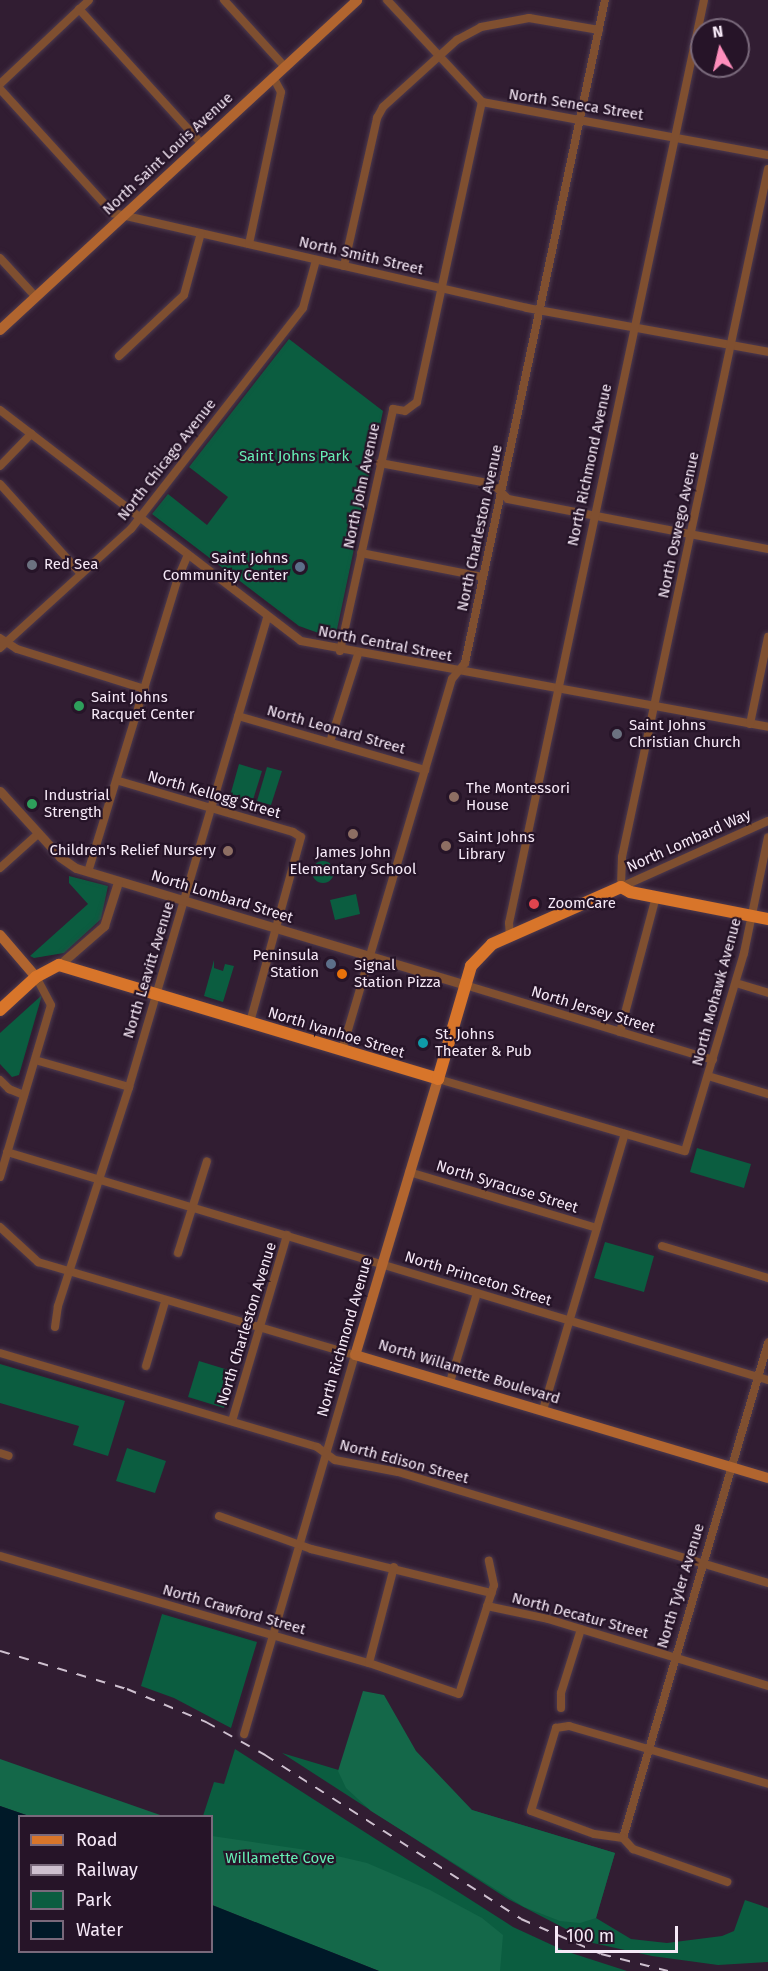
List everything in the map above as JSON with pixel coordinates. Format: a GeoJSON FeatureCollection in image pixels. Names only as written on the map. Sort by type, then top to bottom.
{"type":"FeatureCollection","features":[{"type":"Feature","properties":{"kind":"main road","name":"North Saint Louis Avenue"},"geometry":{"type":"LineString","coordinates":[[0,330],[357,0]]}},
{"type":"Feature","properties":{"kind":"main road"},"geometry":{"type":"LineString","coordinates":[[510,937],[621,887],[656,897],[768,918]]}},
{"type":"Feature","properties":{"kind":"main road"},"geometry":{"type":"LineString","coordinates":[[0,935],[36,977]]}},
{"type":"Feature","properties":{"kind":"main road","name":"North Richmond Avenue"},"geometry":{"type":"LineString","coordinates":[[355,1355],[465,985],[481,952],[510,937]]}},
{"type":"Feature","properties":{"kind":"main road"},"geometry":{"type":"LineString","coordinates":[[0,1010],[36,977],[59,964]]}},
{"type":"Feature","properties":{"kind":"main road","name":"North Ivanhoe Street"},"geometry":{"type":"LineString","coordinates":[[59,964],[438,1079]]}},
{"type":"Feature","properties":{"kind":"main road","name":"North Willamette Boulevard"},"geometry":{"type":"LineString","coordinates":[[355,1355],[768,1478]]}},
{"type":"Feature","properties":{"kind":"street"},"geometry":{"type":"LineString","coordinates":[[0,84],[88,0]]}},
{"type":"Feature","properties":{"kind":"street"},"geometry":{"type":"LineString","coordinates":[[224,0],[285,67]]}},
{"type":"Feature","properties":{"kind":"street"},"geometry":{"type":"LineString","coordinates":[[387,0],[482,102]]}},
{"type":"Feature","properties":{"kind":"street","name":"North Charleston Avenue"},"geometry":{"type":"LineString","coordinates":[[342,1050],[452,679],[465,663],[605,0]]}},
{"type":"Feature","properties":{"kind":"street","name":"North Richmond Avenue"},"geometry":{"type":"LineString","coordinates":[[510,937],[509,923],[704,0]]}},
{"type":"Feature","properties":{"kind":"street"},"geometry":{"type":"LineString","coordinates":[[79,9],[201,143]]}},
{"type":"Feature","properties":{"kind":"street"},"geometry":{"type":"LineString","coordinates":[[344,266],[379,112],[438,56],[469,33],[505,20],[541,18],[599,30]]}},
{"type":"Feature","properties":{"kind":"street"},"geometry":{"type":"LineString","coordinates":[[249,244],[281,92],[273,77]]}},
{"type":"Feature","properties":{"kind":"street","name":"North Smith Street"},"geometry":{"type":"LineString","coordinates":[[0,89],[110,210],[124,215],[540,310],[768,352]]}},
{"type":"Feature","properties":{"kind":"street","name":"North Seneca Street"},"geometry":{"type":"LineString","coordinates":[[482,102],[675,135],[768,154]]}},
{"type":"Feature","properties":{"kind":"street","name":"North John Avenue"},"geometry":{"type":"LineString","coordinates":[[340,651],[393,409],[405,411],[417,402],[482,102]]}},
{"type":"Feature","properties":{"kind":"street","name":"North Oswego Avenue"},"geometry":{"type":"LineString","coordinates":[[621,887],[619,875],[768,169]]}},
{"type":"Feature","properties":{"kind":"street"},"geometry":{"type":"LineString","coordinates":[[119,356],[184,296],[201,233]]}},
{"type":"Feature","properties":{"kind":"street"},"geometry":{"type":"LineString","coordinates":[[0,258],[36,297]]}},
{"type":"Feature","properties":{"kind":"street","name":"North Chicago Avenue"},"geometry":{"type":"LineString","coordinates":[[2,643],[81,574],[139,517],[303,308],[316,260]]}},
{"type":"Feature","properties":{"kind":"street","name":"North Central Street"},"geometry":{"type":"LineString","coordinates":[[0,410],[267,618],[301,641],[340,651],[768,727]]}},
{"type":"Feature","properties":{"kind":"street"},"geometry":{"type":"LineString","coordinates":[[0,466],[31,434]]}},
{"type":"Feature","properties":{"kind":"street"},"geometry":{"type":"LineString","coordinates":[[380,463],[493,484],[508,499],[768,549]]}},
{"type":"Feature","properties":{"kind":"street"},"geometry":{"type":"LineString","coordinates":[[0,484],[81,574]]}},
{"type":"Feature","properties":{"kind":"street"},"geometry":{"type":"LineString","coordinates":[[361,553],[483,577]]}},
{"type":"Feature","properties":{"kind":"street"},"geometry":{"type":"LineString","coordinates":[[88,872],[189,555]]}},
{"type":"Feature","properties":{"kind":"street","name":"North Leavitt Avenue"},"geometry":{"type":"LineString","coordinates":[[56,1327],[58,1306],[71,1273],[77,1241],[100,1180],[129,1087],[267,618]]}},
{"type":"Feature","properties":{"kind":"street"},"geometry":{"type":"LineString","coordinates":[[750,724],[768,637]]}},
{"type":"Feature","properties":{"kind":"street"},"geometry":{"type":"LineString","coordinates":[[2,643],[145,689]]}},
{"type":"Feature","properties":{"kind":"street"},"geometry":{"type":"LineString","coordinates":[[330,742],[358,654]]}},
{"type":"Feature","properties":{"kind":"street","name":"North Leonard Street"},"geometry":{"type":"LineString","coordinates":[[238,716],[425,770]]}},
{"type":"Feature","properties":{"kind":"street","name":"North Kellogg Street"},"geometry":{"type":"LineString","coordinates":[[118,781],[301,837],[277,929]]}},
{"type":"Feature","properties":{"kind":"street","name":"North Lombard Street"},"geometry":{"type":"LineString","coordinates":[[0,790],[65,862],[88,872],[465,985]]}},
{"type":"Feature","properties":{"kind":"street","name":"North Lombard Way"},"geometry":{"type":"LineString","coordinates":[[621,887],[768,821]]}},
{"type":"Feature","properties":{"kind":"street"},"geometry":{"type":"LineString","coordinates":[[0,868],[39,833]]}},
{"type":"Feature","properties":{"kind":"street","name":"North Mohawk Avenue"},"geometry":{"type":"LineString","coordinates":[[685,1151],[736,983],[768,837]]}},
{"type":"Feature","properties":{"kind":"street"},"geometry":{"type":"LineString","coordinates":[[59,964],[104,926],[118,882]]}},
{"type":"Feature","properties":{"kind":"street"},"geometry":{"type":"LineString","coordinates":[[620,1032],[656,897]]}},
{"type":"Feature","properties":{"kind":"street"},"geometry":{"type":"LineString","coordinates":[[250,1022],[277,929]]}},
{"type":"Feature","properties":{"kind":"street"},"geometry":{"type":"LineString","coordinates":[[0,1178],[51,1005],[36,977]]}},
{"type":"Feature","properties":{"kind":"street"},"geometry":{"type":"LineString","coordinates":[[736,983],[768,993]]}},
{"type":"Feature","properties":{"kind":"street","name":"North Jersey Street"},"geometry":{"type":"LineString","coordinates":[[465,985],[713,1060]]}},
{"type":"Feature","properties":{"kind":"street"},"geometry":{"type":"LineString","coordinates":[[35,1060],[129,1087]]}},
{"type":"Feature","properties":{"kind":"street"},"geometry":{"type":"LineString","coordinates":[[708,1076],[768,1094]]}},
{"type":"Feature","properties":{"kind":"street","name":"North Ivanhoe Street"},"geometry":{"type":"LineString","coordinates":[[438,1079],[685,1151]]}},
{"type":"Feature","properties":{"kind":"street"},"geometry":{"type":"LineString","coordinates":[[0,1080],[9,1089],[24,1095]]}},
{"type":"Feature","properties":{"kind":"street"},"geometry":{"type":"LineString","coordinates":[[543,1410],[625,1134]]}},
{"type":"Feature","properties":{"kind":"street","name":"North Princeton Street"},"geometry":{"type":"LineString","coordinates":[[7,1152],[768,1380]]}},
{"type":"Feature","properties":{"kind":"street"},"geometry":{"type":"LineString","coordinates":[[178,1253],[207,1161]]}},
{"type":"Feature","properties":{"kind":"street","name":"North Syracuse Street"},"geometry":{"type":"LineString","coordinates":[[409,1172],[597,1228]]}},
{"type":"Feature","properties":{"kind":"street","name":"North Willamette Boulevard"},"geometry":{"type":"LineString","coordinates":[[0,1227],[35,1261],[165,1302],[355,1355]]}},
{"type":"Feature","properties":{"kind":"street","name":"North Charleston Avenue"},"geometry":{"type":"LineString","coordinates":[[232,1421],[287,1235]]}},
{"type":"Feature","properties":{"kind":"street"},"geometry":{"type":"LineString","coordinates":[[662,1246],[768,1278]]}},
{"type":"Feature","properties":{"kind":"street"},"geometry":{"type":"LineString","coordinates":[[450,1382],[477,1293]]}},
{"type":"Feature","properties":{"kind":"street"},"geometry":{"type":"LineString","coordinates":[[146,1366],[165,1302]]}},
{"type":"Feature","properties":{"kind":"street","name":"North Tyler Avenue"},"geometry":{"type":"LineString","coordinates":[[623,1838],[646,1750],[768,1343]]}},
{"type":"Feature","properties":{"kind":"street","name":"North Edison Street"},"geometry":{"type":"LineString","coordinates":[[0,1353],[317,1446],[335,1460],[398,1472],[768,1583]]}},
{"type":"Feature","properties":{"kind":"street","name":"North Richmond Avenue"},"geometry":{"type":"LineString","coordinates":[[244,1734],[355,1355]]}},
{"type":"Feature","properties":{"kind":"street"},"geometry":{"type":"LineString","coordinates":[[0,1453],[9,1456]]}},
{"type":"Feature","properties":{"kind":"street","name":"North Decatur Street"},"geometry":{"type":"LineString","coordinates":[[219,1516],[299,1543],[492,1593]]}},
{"type":"Feature","properties":{"kind":"street","name":"North Crawford Street"},"geometry":{"type":"LineString","coordinates":[[0,1556],[369,1663],[459,1694],[488,1606]]}},
{"type":"Feature","properties":{"kind":"street"},"geometry":{"type":"LineString","coordinates":[[488,1606],[494,1585],[489,1562]]}},
{"type":"Feature","properties":{"kind":"street"},"geometry":{"type":"LineString","coordinates":[[369,1663],[394,1567]]}},
{"type":"Feature","properties":{"kind":"street","name":"North Decatur Street"},"geometry":{"type":"LineString","coordinates":[[488,1606],[581,1629],[768,1686]]}},
{"type":"Feature","properties":{"kind":"street"},"geometry":{"type":"LineString","coordinates":[[561,1708],[561,1693],[581,1629]]}},
{"type":"Feature","properties":{"kind":"street"},"geometry":{"type":"LineString","coordinates":[[727,1882],[633,1849],[623,1838],[594,1834],[531,1811],[556,1728],[569,1726],[768,1784]]}},
{"type":"Feature","properties":{"kind":"green space","name":"Saint Johns Park"},"geometry":{"type":"Polygon","coordinates":[[[289,339],[383,411],[335,639],[299,626],[152,514],[168,494],[207,525],[228,497],[189,467],[289,339]]]}},
{"type":"Feature","properties":{"kind":"green space"},"geometry":{"type":"Polygon","coordinates":[[[239,764],[262,771],[252,803],[230,796],[239,764]]]}},
{"type":"Feature","properties":{"kind":"green space"},"geometry":{"type":"Polygon","coordinates":[[[267,767],[282,771],[271,805],[257,801],[267,767]]]}},
{"type":"Feature","properties":{"kind":"green space"},"geometry":{"type":"Polygon","coordinates":[[[319,861],[327,861],[334,868],[334,876],[327,883],[319,883],[312,876],[312,868],[319,861]]]}},
{"type":"Feature","properties":{"kind":"green space"},"geometry":{"type":"Polygon","coordinates":[[[69,876],[108,886],[101,919],[64,953],[34,958],[30,956],[88,904],[69,883],[69,876]]]}},
{"type":"Feature","properties":{"kind":"green space"},"geometry":{"type":"Polygon","coordinates":[[[356,894],[360,914],[335,920],[330,900],[356,894]]]}},
{"type":"Feature","properties":{"kind":"green space"},"geometry":{"type":"Polygon","coordinates":[[[214,960],[214,968],[223,971],[225,964],[234,966],[223,1002],[204,996],[214,960]]]}},
{"type":"Feature","properties":{"kind":"green space"},"geometry":{"type":"Polygon","coordinates":[[[42,995],[19,1075],[12,1077],[0,1064],[0,1033],[42,995]]]}},
{"type":"Feature","properties":{"kind":"green space"},"geometry":{"type":"Polygon","coordinates":[[[697,1148],[751,1164],[744,1188],[690,1172],[697,1148]]]}},
{"type":"Feature","properties":{"kind":"green space"},"geometry":{"type":"Polygon","coordinates":[[[605,1242],[654,1256],[644,1292],[594,1278],[605,1242]]]}},
{"type":"Feature","properties":{"kind":"green space"},"geometry":{"type":"Polygon","coordinates":[[[199,1361],[235,1372],[224,1408],[188,1397],[199,1361]]]}},
{"type":"Feature","properties":{"kind":"green space"},"geometry":{"type":"Polygon","coordinates":[[[0,1364],[125,1401],[108,1456],[73,1445],[79,1426],[0,1403],[0,1364]]]}},
{"type":"Feature","properties":{"kind":"green space"},"geometry":{"type":"Polygon","coordinates":[[[127,1448],[166,1461],[155,1493],[116,1481],[127,1448]]]}},
{"type":"Feature","properties":{"kind":"green space"},"geometry":{"type":"Polygon","coordinates":[[[162,1614],[257,1642],[231,1728],[174,1698],[141,1686],[162,1614]]]}},
{"type":"Feature","properties":{"kind":"green space"},"geometry":{"type":"Polygon","coordinates":[[[363,1691],[384,1695],[416,1751],[472,1810],[615,1853],[596,1918],[580,1923],[560,1921],[524,1907],[371,1811],[346,1788],[338,1771],[363,1691]]]}},
{"type":"Feature","properties":{"kind":"green space","name":"Willamette Cove"},"geometry":{"type":"Polygon","coordinates":[[[235,1749],[513,1927],[565,1951],[627,1971],[386,1971],[287,1936],[213,1903],[213,1815],[203,1815],[214,1782],[224,1784],[235,1749]]]}},
{"type":"Feature","properties":{"kind":"green space"},"geometry":{"type":"Polygon","coordinates":[[[282,1753],[615,1853],[596,1918],[631,1939],[667,1943],[722,1936],[734,1931],[745,1900],[768,1908],[768,1962],[718,1965],[652,1956],[593,1943],[508,1899],[282,1753]]]}},
{"type":"Feature","properties":{"kind":"green space"},"geometry":{"type":"Polygon","coordinates":[[[0,1759],[160,1815],[26,1815],[0,1806],[0,1759]]]}},
{"type":"Feature","properties":{"kind":"green space","name":"Willamette Cove"},"geometry":{"type":"Polygon","coordinates":[[[213,1836],[320,1852],[367,1863],[430,1890],[482,1918],[503,1935],[500,1971],[379,1971],[213,1905],[213,1836]]]}},
{"type":"Feature","properties":{"kind":"water"},"geometry":{"type":"Polygon","coordinates":[[[0,1806],[26,1815],[18,1815],[18,1953],[213,1953],[213,1905],[379,1971],[0,1971],[0,1806]]]}},
{"type":"Feature","properties":{"kind":"railway"},"geometry":{"type":"LineString","coordinates":[[0,1651],[127,1689],[206,1722],[265,1755],[521,1919],[601,1954],[668,1971]]}},
{"type":"Feature","properties":{"kind":"place","name":"Red Sea"},"geometry":{"type":"Point","coordinates":[32,565]}},
{"type":"Feature","properties":{"kind":"place","name":"Saint Johns Community Center"},"geometry":{"type":"Point","coordinates":[300,567]}},
{"type":"Feature","properties":{"kind":"place","name":"Saint Johns Racquet Center"},"geometry":{"type":"Point","coordinates":[79,706]}},
{"type":"Feature","properties":{"kind":"place","name":"Saint Johns Christian Church"},"geometry":{"type":"Point","coordinates":[617,734]}},
{"type":"Feature","properties":{"kind":"place","name":"The Montessori House"},"geometry":{"type":"Point","coordinates":[454,797]}},
{"type":"Feature","properties":{"kind":"place","name":"Industrial Strength"},"geometry":{"type":"Point","coordinates":[32,804]}},
{"type":"Feature","properties":{"kind":"place","name":"James John Elementary School"},"geometry":{"type":"Point","coordinates":[353,834]}},
{"type":"Feature","properties":{"kind":"place","name":"Saint Johns Library"},"geometry":{"type":"Point","coordinates":[446,846]}},
{"type":"Feature","properties":{"kind":"place","name":"Children's Relief Nursery"},"geometry":{"type":"Point","coordinates":[228,851]}},
{"type":"Feature","properties":{"kind":"place","name":"ZoomCare"},"geometry":{"type":"Point","coordinates":[534,904]}},
{"type":"Feature","properties":{"kind":"place","name":"Peninsula Station"},"geometry":{"type":"Point","coordinates":[331,964]}},
{"type":"Feature","properties":{"kind":"place","name":"Signal Station Pizza"},"geometry":{"type":"Point","coordinates":[342,974]}},
{"type":"Feature","properties":{"kind":"place","name":"St. Johns Theater & Pub"},"geometry":{"type":"Point","coordinates":[423,1043]}}]}
